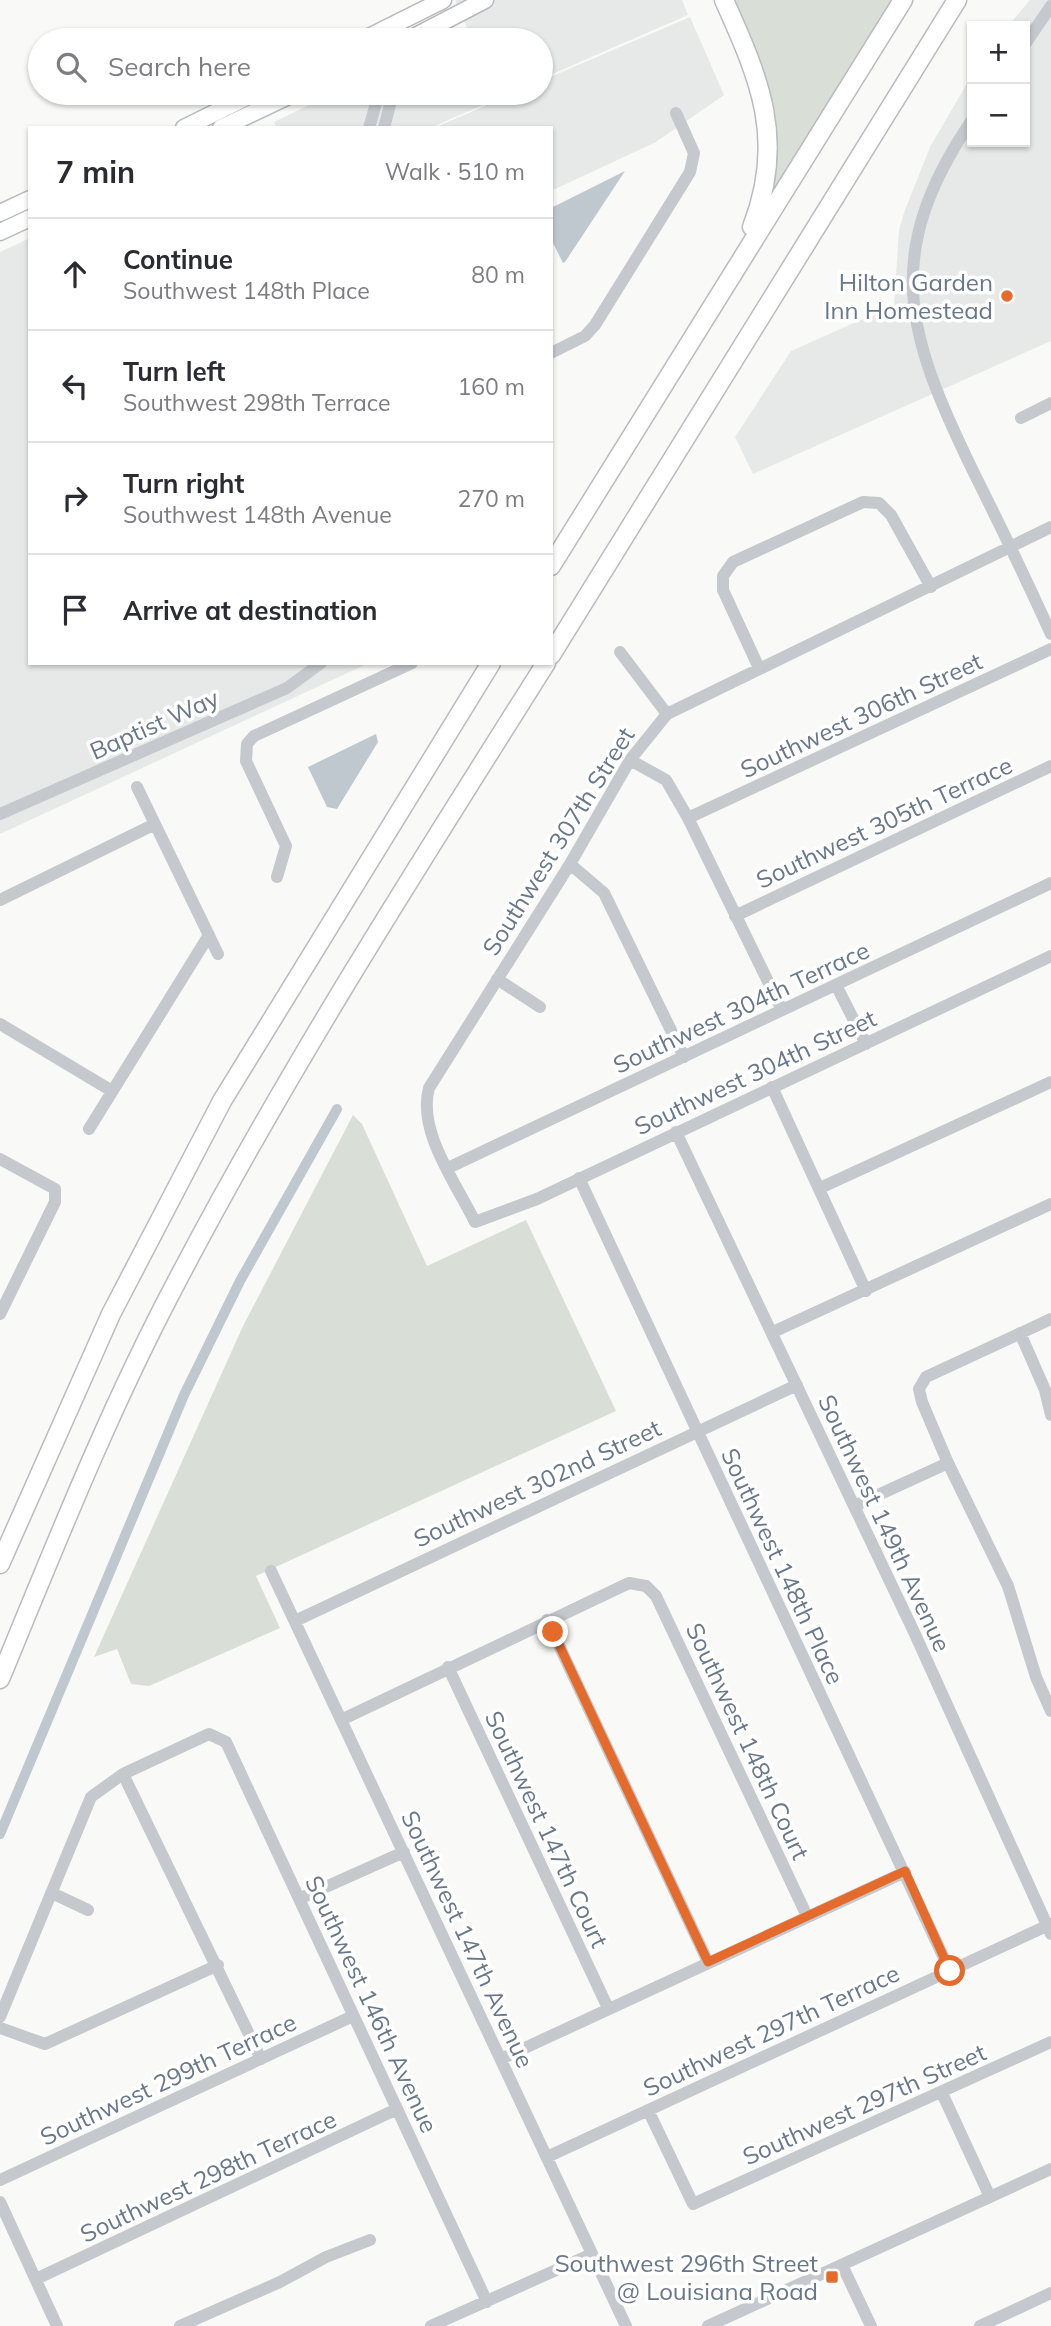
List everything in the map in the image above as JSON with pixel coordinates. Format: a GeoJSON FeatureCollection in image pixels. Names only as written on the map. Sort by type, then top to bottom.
{"type":"FeatureCollection","features":[{"type":"Feature","properties":{"kind":"highway"},"geometry":{"type":"LineString","coordinates":[[724,0],[762,91],[768,122],[766,183],[746,254]]}},
{"type":"Feature","properties":{"kind":"highway"},"geometry":{"type":"LineString","coordinates":[[553,563],[903,0]]}},
{"type":"Feature","properties":{"kind":"highway"},"geometry":{"type":"LineString","coordinates":[[553,652],[957,0]]}},
{"type":"Feature","properties":{"kind":"highway"},"geometry":{"type":"LineString","coordinates":[[0,1564],[111,1314],[222,1101],[490,665]]}},
{"type":"Feature","properties":{"kind":"highway"},"geometry":{"type":"LineString","coordinates":[[0,1679],[102,1438],[176,1283],[267,1115],[545,665]]}},
{"type":"Feature","properties":{"kind":"main road"},"geometry":{"type":"LineString","coordinates":[[390,28],[443,0]]}},
{"type":"Feature","properties":{"kind":"main road"},"geometry":{"type":"LineString","coordinates":[[431,28],[485,0]]}},
{"type":"Feature","properties":{"kind":"main road"},"geometry":{"type":"LineString","coordinates":[[188,126],[231,105]]}},
{"type":"Feature","properties":{"kind":"main road"},"geometry":{"type":"LineString","coordinates":[[225,126],[270,105]]}},
{"type":"Feature","properties":{"kind":"main road"},"geometry":{"type":"LineString","coordinates":[[0,213],[28,200]]}},
{"type":"Feature","properties":{"kind":"main road"},"geometry":{"type":"LineString","coordinates":[[0,232],[28,219]]}},
{"type":"Feature","properties":{"kind":"street"},"geometry":{"type":"LineString","coordinates":[[1030,37],[1051,6]]}},
{"type":"Feature","properties":{"kind":"street"},"geometry":{"type":"LineString","coordinates":[[370,126],[376,105]]}},
{"type":"Feature","properties":{"kind":"street"},"geometry":{"type":"LineString","coordinates":[[385,126],[390,105]]}},
{"type":"Feature","properties":{"kind":"street"},"geometry":{"type":"LineString","coordinates":[[553,352],[585,336],[595,325],[690,172],[694,153],[676,113]]}},
{"type":"Feature","properties":{"kind":"street"},"geometry":{"type":"LineString","coordinates":[[967,128],[933,185],[917,235],[911,291],[919,344],[937,397],[1051,634]]}},
{"type":"Feature","properties":{"kind":"street"},"geometry":{"type":"LineString","coordinates":[[1021,418],[1051,403]]}},
{"type":"Feature","properties":{"kind":"street"},"geometry":{"type":"LineString","coordinates":[[759,668],[723,590],[723,576],[733,562],[863,502],[879,503],[891,515],[931,587]]}},
{"type":"Feature","properties":{"kind":"street","name":"Southwest 307th Street"},"geometry":{"type":"LineString","coordinates":[[448,1168],[427,1127],[424,1105],[429,1088],[570,864],[630,760],[667,714],[1051,527]]}},
{"type":"Feature","properties":{"kind":"street","name":"Southwest 306th Street"},"geometry":{"type":"LineString","coordinates":[[688,818],[1051,649]]}},
{"type":"Feature","properties":{"kind":"street"},"geometry":{"type":"LineString","coordinates":[[620,652],[667,714]]}},
{"type":"Feature","properties":{"kind":"street","name":"Baptist Way"},"geometry":{"type":"LineString","coordinates":[[0,814],[287,688],[318,665]]}},
{"type":"Feature","properties":{"kind":"street"},"geometry":{"type":"LineString","coordinates":[[277,877],[286,846],[246,761],[247,744],[254,736],[408,665]]}},
{"type":"Feature","properties":{"kind":"street"},"geometry":{"type":"LineString","coordinates":[[630,760],[666,780],[688,818],[782,1010]]}},
{"type":"Feature","properties":{"kind":"street","name":"Southwest 305th Terrace"},"geometry":{"type":"LineString","coordinates":[[735,916],[1051,766]]}},
{"type":"Feature","properties":{"kind":"street"},"geometry":{"type":"LineString","coordinates":[[138,787],[218,954]]}},
{"type":"Feature","properties":{"kind":"street"},"geometry":{"type":"LineString","coordinates":[[0,900],[155,824]]}},
{"type":"Feature","properties":{"kind":"street"},"geometry":{"type":"LineString","coordinates":[[570,864],[604,893],[684,1056]]}},
{"type":"Feature","properties":{"kind":"street","name":"Southwest 304th Terrace"},"geometry":{"type":"LineString","coordinates":[[448,1168],[1051,883]]}},
{"type":"Feature","properties":{"kind":"street"},"geometry":{"type":"LineString","coordinates":[[89,1129],[209,935]]}},
{"type":"Feature","properties":{"kind":"street","name":"Southwest 304th Street"},"geometry":{"type":"LineString","coordinates":[[448,1168],[475,1222],[579,1178],[1051,956]]}},
{"type":"Feature","properties":{"kind":"street"},"geometry":{"type":"LineString","coordinates":[[497,979],[540,1006]]}},
{"type":"Feature","properties":{"kind":"street"},"geometry":{"type":"LineString","coordinates":[[836,985],[866,1044]]}},
{"type":"Feature","properties":{"kind":"street"},"geometry":{"type":"LineString","coordinates":[[0,1024],[112,1091]]}},
{"type":"Feature","properties":{"kind":"street"},"geometry":{"type":"LineString","coordinates":[[820,1188],[1051,1082]]}},
{"type":"Feature","properties":{"kind":"street"},"geometry":{"type":"LineString","coordinates":[[772,1087],[866,1291]]}},
{"type":"Feature","properties":{"kind":"street","name":"Southwest 149th Avenue"},"geometry":{"type":"LineString","coordinates":[[676,1132],[855,1506],[1050,1928]]}},
{"type":"Feature","properties":{"kind":"street"},"geometry":{"type":"LineString","coordinates":[[0,1159],[55,1189],[57,1193],[55,1202],[1,1309]]}},
{"type":"Feature","properties":{"kind":"street","name":"Southwest 148th Place"},"geometry":{"type":"LineString","coordinates":[[579,1178],[950,1971]]}},
{"type":"Feature","properties":{"kind":"street"},"geometry":{"type":"LineString","coordinates":[[773,1332],[1051,1204]]}},
{"type":"Feature","properties":{"kind":"street"},"geometry":{"type":"LineString","coordinates":[[1051,1319],[926,1377],[919,1389],[948,1463],[1008,1587],[1051,1711]]}},
{"type":"Feature","properties":{"kind":"street"},"geometry":{"type":"LineString","coordinates":[[1020,1334],[1045,1390],[1051,1415]]}},
{"type":"Feature","properties":{"kind":"street","name":"Southwest 302nd Street"},"geometry":{"type":"LineString","coordinates":[[295,1621],[797,1385]]}},
{"type":"Feature","properties":{"kind":"street"},"geometry":{"type":"LineString","coordinates":[[855,1506],[948,1463]]}},
{"type":"Feature","properties":{"kind":"street","name":"Southwest 147th Avenue"},"geometry":{"type":"LineString","coordinates":[[271,1570],[626,2326]]}},
{"type":"Feature","properties":{"kind":"street","name":"Southwest 148th Court"},"geometry":{"type":"LineString","coordinates":[[547,1620],[629,1583],[646,1586],[656,1595],[807,1916]]}},
{"type":"Feature","properties":{"kind":"street"},"geometry":{"type":"LineString","coordinates":[[341,1720],[547,1620],[708,1962]]}},
{"type":"Feature","properties":{"kind":"street","name":"Southwest 147th Court"},"geometry":{"type":"LineString","coordinates":[[448,1667],[608,2008]]}},
{"type":"Feature","properties":{"kind":"street","name":"Southwest 146th Avenue"},"geometry":{"type":"LineString","coordinates":[[123,1773],[209,1734],[226,1742],[487,2302]]}},
{"type":"Feature","properties":{"kind":"street"},"geometry":{"type":"LineString","coordinates":[[0,2017],[54,1894],[91,1797],[123,1773],[218,1965],[261,2059]]}},
{"type":"Feature","properties":{"kind":"street"},"geometry":{"type":"LineString","coordinates":[[301,1898],[404,1852]]}},
{"type":"Feature","properties":{"kind":"street"},"geometry":{"type":"LineString","coordinates":[[501,2059],[905,1871]]}},
{"type":"Feature","properties":{"kind":"street"},"geometry":{"type":"LineString","coordinates":[[54,1894],[88,1910]]}},
{"type":"Feature","properties":{"kind":"street","name":"Southwest 297th Terrace"},"geometry":{"type":"LineString","coordinates":[[547,2157],[950,1971],[1050,1928]]}},
{"type":"Feature","properties":{"kind":"street"},"geometry":{"type":"LineString","coordinates":[[0,2028],[45,2044],[218,1965]]}},
{"type":"Feature","properties":{"kind":"street","name":"Southwest 299th Terrace"},"geometry":{"type":"LineString","coordinates":[[0,2180],[353,2016]]}},
{"type":"Feature","properties":{"kind":"street","name":"Southwest 297th Street"},"geometry":{"type":"LineString","coordinates":[[648,2110],[693,2204],[1051,2042]]}},
{"type":"Feature","properties":{"kind":"street"},"geometry":{"type":"LineString","coordinates":[[942,2093],[990,2197]]}},
{"type":"Feature","properties":{"kind":"street","name":"Southwest 298th Terrace"},"geometry":{"type":"LineString","coordinates":[[36,2279],[397,2109]]}},
{"type":"Feature","properties":{"kind":"street"},"geometry":{"type":"LineString","coordinates":[[708,2326],[1051,2169]]}},
{"type":"Feature","properties":{"kind":"street"},"geometry":{"type":"LineString","coordinates":[[0,2202],[57,2326]]}},
{"type":"Feature","properties":{"kind":"street"},"geometry":{"type":"LineString","coordinates":[[180,2326],[281,2282],[326,2257],[370,2240]]}},
{"type":"Feature","properties":{"kind":"street"},"geometry":{"type":"LineString","coordinates":[[431,2326],[592,2253]]}},
{"type":"Feature","properties":{"kind":"street"},"geometry":{"type":"LineString","coordinates":[[842,2265],[871,2326]]}},
{"type":"Feature","properties":{"kind":"street"},"geometry":{"type":"LineString","coordinates":[[980,2326],[1051,2293]]}},
{"type":"Feature","properties":{"kind":"shaded area"},"geometry":{"type":"Polygon","coordinates":[[[455,0],[682,0],[688,15],[553,74],[553,28],[467,28],[455,0]]]}},
{"type":"Feature","properties":{"kind":"shaded area"},"geometry":{"type":"Polygon","coordinates":[[[730,0],[893,0],[768,201],[773,167],[730,0]]]}},
{"type":"Feature","properties":{"kind":"shaded area"},"geometry":{"type":"Polygon","coordinates":[[[1030,0],[1051,0],[1051,341],[753,474],[735,437],[791,351],[894,305],[899,230],[905,210],[930,147],[967,84],[967,147],[1030,147],[1030,21],[1012,21],[1030,0]]]}},
{"type":"Feature","properties":{"kind":"shaded area"},"geometry":{"type":"Polygon","coordinates":[[[690,17],[724,95],[656,142],[553,190],[553,126],[439,126],[487,105],[553,105],[553,76],[690,17]]]}},
{"type":"Feature","properties":{"kind":"shaded area"},"geometry":{"type":"Polygon","coordinates":[[[309,105],[483,105],[435,126],[276,126],[274,122],[309,105]]]}},
{"type":"Feature","properties":{"kind":"shaded area"},"geometry":{"type":"Polygon","coordinates":[[[625,171],[563,263],[553,243],[553,207],[625,171]]]}},
{"type":"Feature","properties":{"kind":"shaded area"},"geometry":{"type":"Polygon","coordinates":[[[28,239],[28,665],[365,665],[0,834],[0,252],[28,239]]]}},
{"type":"Feature","properties":{"kind":"shaded area"},"geometry":{"type":"Polygon","coordinates":[[[376,734],[378,742],[337,809],[327,807],[308,767],[376,734]]]}},
{"type":"Feature","properties":{"kind":"shaded area"},"geometry":{"type":"Polygon","coordinates":[[[353,1115],[362,1124],[427,1266],[526,1220],[616,1411],[256,1576],[280,1628],[149,1686],[131,1684],[117,1649],[94,1657],[243,1326],[353,1115]]]}},
{"type":"Feature","properties":{"kind":"waterway"},"geometry":{"type":"LineString","coordinates":[[0,1834],[184,1395],[240,1281],[337,1109]]}},
{"type":"Feature","properties":{"kind":"place","name":"Hilton Garden Inn Homestead"},"geometry":{"type":"Point","coordinates":[1007,296]}},
{"type":"Feature","properties":{"kind":"place","name":"Southwest 296th Street @ Louisiana Road"},"geometry":{"type":"Point","coordinates":[832,2277]}},
{"type":"Feature","properties":{"kind":"route"},"geometry":{"type":"LineString","coordinates":[[553,1632],[708,1962],[905,1871],[950,1971]]}}]}
